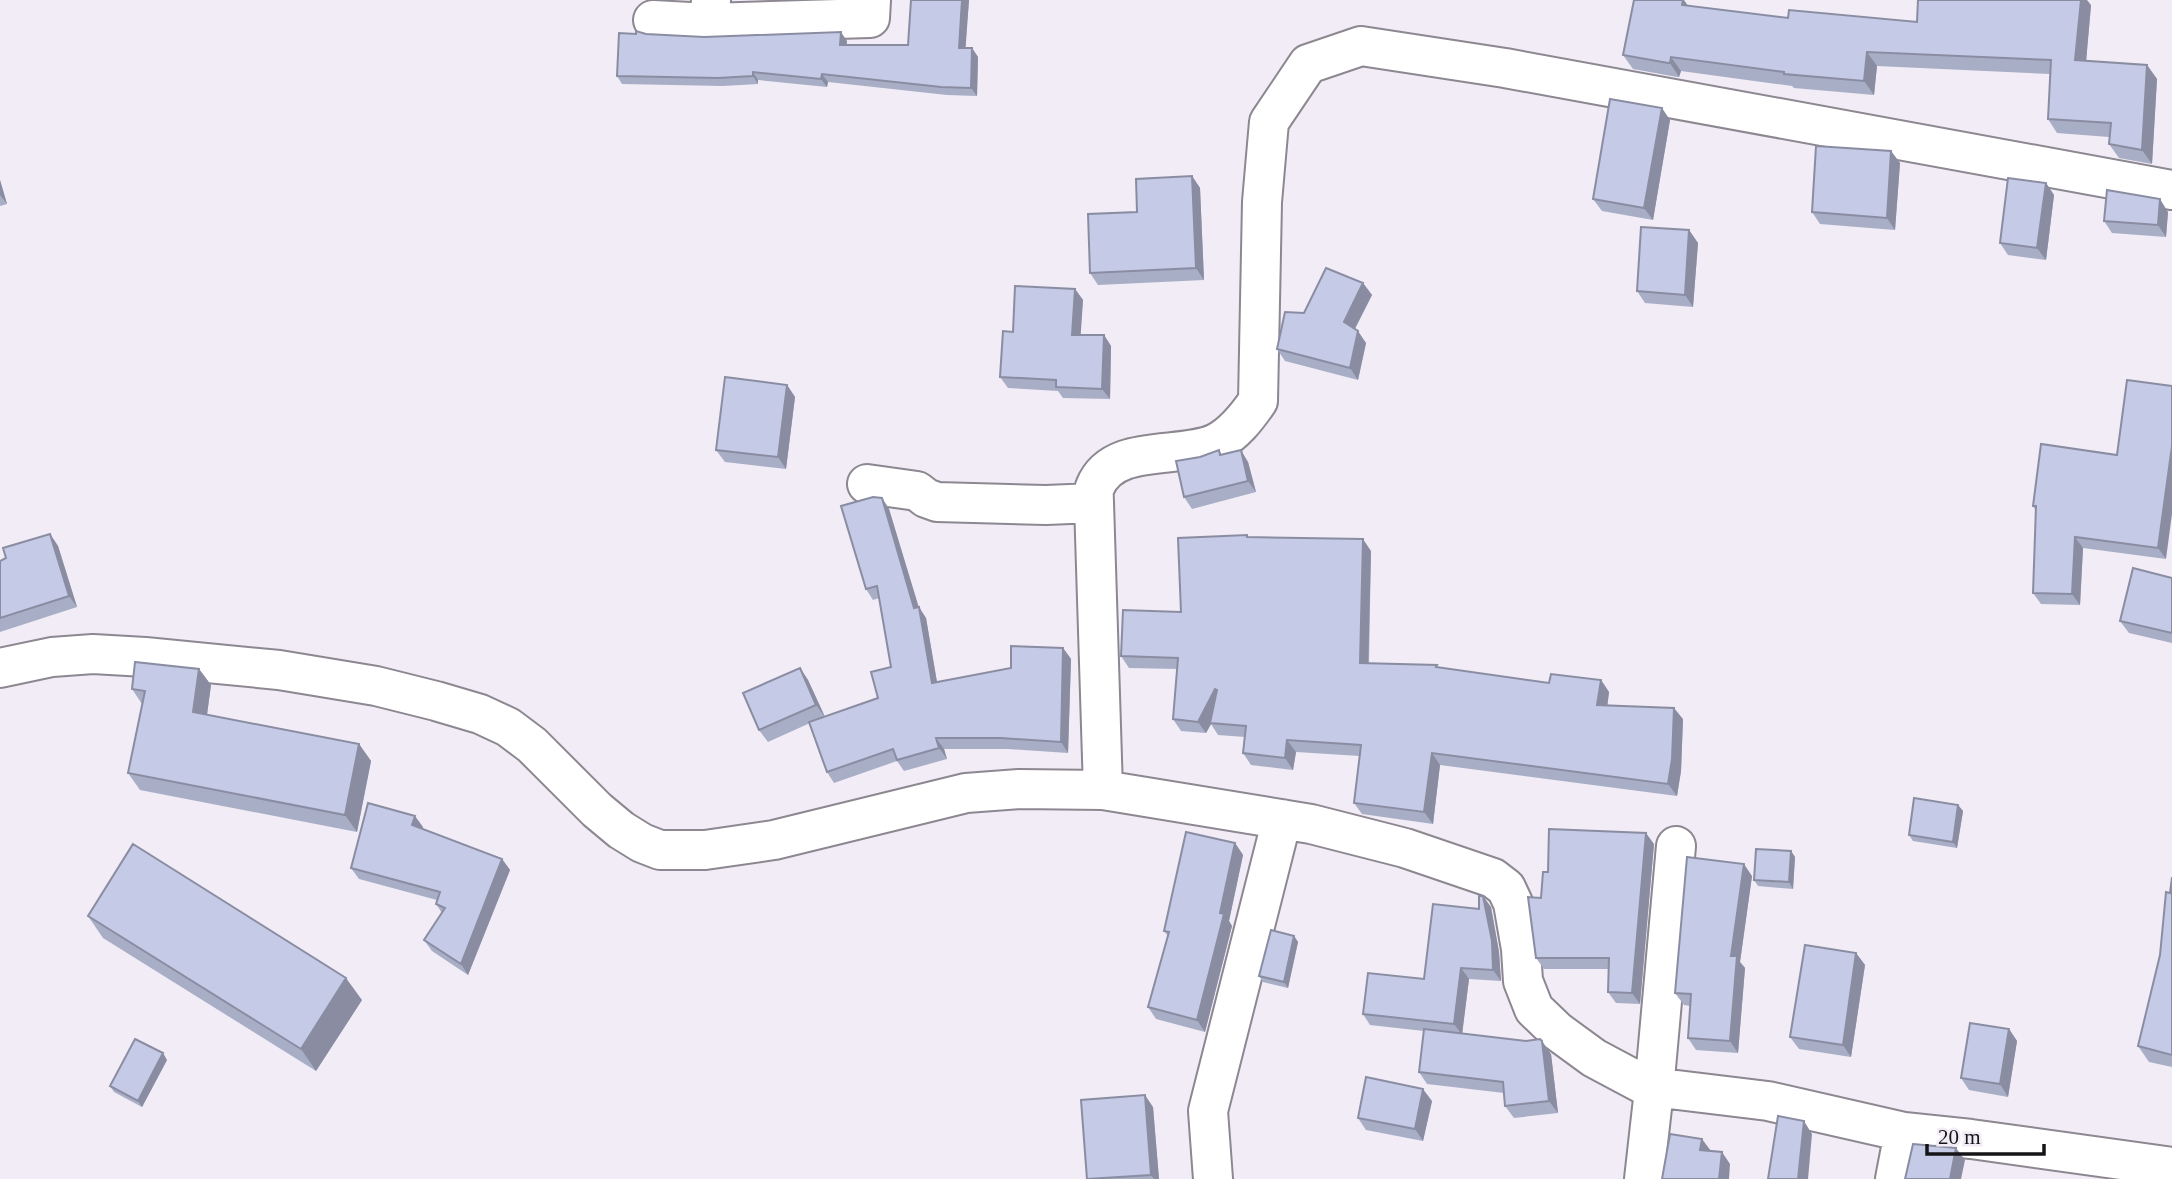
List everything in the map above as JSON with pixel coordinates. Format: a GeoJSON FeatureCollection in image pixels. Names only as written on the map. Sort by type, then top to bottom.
{"type":"FeatureCollection","features":[{"type":"Feature","properties":{"kind":"street"},"geometry":{"type":"LineString","coordinates":[[653,20],[710,11],[870,18],[871,0]]}},
{"type":"Feature","properties":{"kind":"street"},"geometry":{"type":"LineString","coordinates":[[1103,790],[1095,488],[1106,472],[1129,458],[1197,450],[1218,442],[1244,421],[1258,401],[1262,202],[1269,122],[1308,64],[1361,46],[1505,68],[2172,190]]}},
{"type":"Feature","properties":{"kind":"street"},"geometry":{"type":"LineString","coordinates":[[867,484],[917,491],[937,502],[1046,505],[1094,503]]}},
{"type":"Feature","properties":{"kind":"street"},"geometry":{"type":"LineString","coordinates":[[0,667],[52,657],[93,654],[145,657],[279,670],[376,686],[436,701],[480,714],[508,727],[532,745],[597,810],[621,830],[660,850],[705,850],[774,840],[966,793],[1019,789],[1103,790],[1311,824],[1405,848],[1493,878],[1506,888],[1513,903],[1523,981],[1534,1009],[1557,1031],[1594,1058],[1654,1090],[1669,1089],[1768,1101],[1904,1132],[2172,1167]]}},
{"type":"Feature","properties":{"kind":"street"},"geometry":{"type":"LineString","coordinates":[[1213,1179],[1208,1111],[1282,819]]}},
{"type":"Feature","properties":{"kind":"street"},"geometry":{"type":"LineString","coordinates":[[1644,1179],[1676,846]]}},
{"type":"Feature","properties":{"kind":"street"},"geometry":{"type":"LineString","coordinates":[[1895,1179],[1904,1132]]}},
{"type":"Feature","properties":{"kind":"building"},"geometry":{"type":"Polygon","coordinates":[[[911,0],[962,0],[959,48],[972,48],[971,88],[822,74],[821,79],[753,72],[753,76],[718,78],[617,76],[619,33],[636,34],[636,31],[646,34],[704,37],[841,32],[840,45],[908,45],[911,0]]]}},
{"type":"Feature","properties":{"kind":"building"},"geometry":{"type":"Polygon","coordinates":[[[1634,0],[1683,0],[1682,5],[1788,18],[1789,10],[1917,22],[1918,0],[2081,0],[2075,60],[2147,65],[2142,150],[2109,144],[2111,123],[2048,119],[2051,60],[1867,52],[1864,81],[1784,74],[1671,57],[1668,63],[1623,55],[1634,0]]]}},
{"type":"Feature","properties":{"kind":"building"},"geometry":{"type":"Polygon","coordinates":[[[1610,99],[1662,108],[1644,208],[1593,199],[1610,99]]]}},
{"type":"Feature","properties":{"kind":"building"},"geometry":{"type":"Polygon","coordinates":[[[1816,146],[1891,151],[1887,218],[1812,212],[1816,146]]]}},
{"type":"Feature","properties":{"kind":"building"},"geometry":{"type":"Polygon","coordinates":[[[1192,176],[1196,268],[1090,273],[1088,214],[1137,212],[1136,179],[1192,176]]]}},
{"type":"Feature","properties":{"kind":"building"},"geometry":{"type":"Polygon","coordinates":[[[2008,178],[2046,183],[2037,248],[2000,243],[2008,178]]]}},
{"type":"Feature","properties":{"kind":"building"},"geometry":{"type":"Polygon","coordinates":[[[2107,190],[2160,199],[2158,225],[2104,221],[2107,190]]]}},
{"type":"Feature","properties":{"kind":"building"},"geometry":{"type":"Polygon","coordinates":[[[1641,227],[1689,230],[1685,295],[1637,291],[1641,227]]]}},
{"type":"Feature","properties":{"kind":"building"},"geometry":{"type":"Polygon","coordinates":[[[1326,268],[1363,283],[1344,322],[1358,331],[1350,368],[1277,349],[1285,312],[1304,313],[1326,268]]]}},
{"type":"Feature","properties":{"kind":"building"},"geometry":{"type":"Polygon","coordinates":[[[1015,286],[1075,289],[1072,335],[1104,335],[1102,389],[1056,387],[1056,380],[1000,377],[1003,331],[1013,332],[1015,286]]]}},
{"type":"Feature","properties":{"kind":"building"},"geometry":{"type":"Polygon","coordinates":[[[725,377],[787,385],[778,457],[716,450],[725,377]]]}},
{"type":"Feature","properties":{"kind":"building"},"geometry":{"type":"Polygon","coordinates":[[[2127,380],[2172,386],[2172,446],[2158,548],[2075,537],[2072,594],[2033,593],[2036,506],[2033,506],[2041,444],[2117,455],[2127,380]]]}},
{"type":"Feature","properties":{"kind":"building"},"geometry":{"type":"Polygon","coordinates":[[[1219,450],[1220,455],[1241,450],[1248,481],[1184,497],[1176,461],[1219,450]]]}},
{"type":"Feature","properties":{"kind":"building"},"geometry":{"type":"Polygon","coordinates":[[[873,497],[882,498],[914,608],[919,607],[932,683],[1011,668],[1011,646],[1063,648],[1061,742],[936,738],[939,748],[897,760],[893,749],[827,772],[809,722],[878,698],[871,672],[891,667],[877,586],[866,589],[841,506],[873,497]]]}},
{"type":"Feature","properties":{"kind":"building"},"geometry":{"type":"Polygon","coordinates":[[[50,534],[69,596],[0,618],[0,561],[6,558],[3,548],[50,534]]]}},
{"type":"Feature","properties":{"kind":"building"},"geometry":{"type":"Polygon","coordinates":[[[1247,535],[1363,539],[1360,663],[1437,665],[1436,667],[1549,683],[1551,674],[1601,680],[1597,705],[1674,708],[1668,784],[1432,753],[1424,812],[1354,803],[1361,745],[1287,740],[1285,758],[1243,753],[1246,726],[1210,723],[1217,690],[1215,689],[1198,722],[1173,719],[1178,658],[1121,656],[1123,610],[1181,612],[1178,538],[1247,535]]]}},
{"type":"Feature","properties":{"kind":"building"},"geometry":{"type":"Polygon","coordinates":[[[2133,568],[2172,578],[2172,633],[2120,621],[2133,568]]]}},
{"type":"Feature","properties":{"kind":"building"},"geometry":{"type":"Polygon","coordinates":[[[135,662],[199,669],[193,712],[359,744],[345,815],[128,773],[145,691],[132,689],[135,662]]]}},
{"type":"Feature","properties":{"kind":"building"},"geometry":{"type":"Polygon","coordinates":[[[800,668],[816,705],[759,730],[743,693],[800,668]]]}},
{"type":"Feature","properties":{"kind":"building"},"geometry":{"type":"Polygon","coordinates":[[[1914,798],[1958,805],[1953,842],[1909,835],[1914,798]]]}},
{"type":"Feature","properties":{"kind":"building"},"geometry":{"type":"Polygon","coordinates":[[[368,803],[415,816],[412,825],[502,859],[461,964],[424,940],[445,908],[436,904],[440,892],[351,868],[368,803]]]}},
{"type":"Feature","properties":{"kind":"building"},"geometry":{"type":"Polygon","coordinates":[[[1549,829],[1646,833],[1632,993],[1608,992],[1609,958],[1536,958],[1528,897],[1541,898],[1543,872],[1548,872],[1549,829]]]}},
{"type":"Feature","properties":{"kind":"building"},"geometry":{"type":"Polygon","coordinates":[[[1186,832],[1235,843],[1220,913],[1224,914],[1197,1020],[1148,1007],[1169,932],[1164,931],[1186,832]]]}},
{"type":"Feature","properties":{"kind":"building"},"geometry":{"type":"Polygon","coordinates":[[[133,844],[346,978],[301,1049],[88,916],[133,844]]]}},
{"type":"Feature","properties":{"kind":"building"},"geometry":{"type":"Polygon","coordinates":[[[1756,849],[1791,851],[1789,882],[1754,880],[1756,849]]]}},
{"type":"Feature","properties":{"kind":"building"},"geometry":{"type":"Polygon","coordinates":[[[1687,857],[1744,864],[1731,956],[1737,956],[1730,1041],[1688,1038],[1691,994],[1675,993],[1687,857]]]}},
{"type":"Feature","properties":{"kind":"building"},"geometry":{"type":"Polygon","coordinates":[[[2172,877],[2172,1055],[2138,1046],[2160,955],[2166,892],[2170,893],[2172,877]]]}},
{"type":"Feature","properties":{"kind":"building"},"geometry":{"type":"Polygon","coordinates":[[[1479,896],[1483,896],[1492,941],[1493,970],[1461,968],[1454,1024],[1363,1014],[1368,973],[1424,979],[1433,904],[1479,909],[1479,896]]]}},
{"type":"Feature","properties":{"kind":"building"},"geometry":{"type":"Polygon","coordinates":[[[1271,930],[1294,936],[1284,982],[1259,976],[1271,930]]]}},
{"type":"Feature","properties":{"kind":"building"},"geometry":{"type":"Polygon","coordinates":[[[1805,945],[1856,953],[1843,1045],[1790,1037],[1805,945]]]}},
{"type":"Feature","properties":{"kind":"building"},"geometry":{"type":"Polygon","coordinates":[[[1970,1023],[2009,1029],[2000,1084],[1961,1078],[1970,1023]]]}},
{"type":"Feature","properties":{"kind":"building"},"geometry":{"type":"Polygon","coordinates":[[[1424,1029],[1526,1041],[1540,1039],[1549,1101],[1505,1106],[1503,1082],[1419,1072],[1424,1029]]]}},
{"type":"Feature","properties":{"kind":"building"},"geometry":{"type":"Polygon","coordinates":[[[135,1039],[163,1053],[138,1101],[110,1086],[135,1039]]]}},
{"type":"Feature","properties":{"kind":"building"},"geometry":{"type":"Polygon","coordinates":[[[1366,1077],[1423,1089],[1415,1129],[1358,1118],[1366,1077]]]}},
{"type":"Feature","properties":{"kind":"building"},"geometry":{"type":"Polygon","coordinates":[[[1145,1095],[1151,1175],[1087,1179],[1081,1100],[1145,1095]]]}},
{"type":"Feature","properties":{"kind":"building"},"geometry":{"type":"Polygon","coordinates":[[[1778,1116],[1804,1121],[1798,1179],[1768,1179],[1778,1116]]]}},
{"type":"Feature","properties":{"kind":"building"},"geometry":{"type":"Polygon","coordinates":[[[1670,1134],[1702,1139],[1700,1150],[1722,1152],[1719,1179],[1662,1179],[1670,1134]]]}},
{"type":"Feature","properties":{"kind":"building"},"geometry":{"type":"Polygon","coordinates":[[[1913,1144],[1956,1148],[1950,1179],[1905,1179],[1913,1144]]]}}]}
